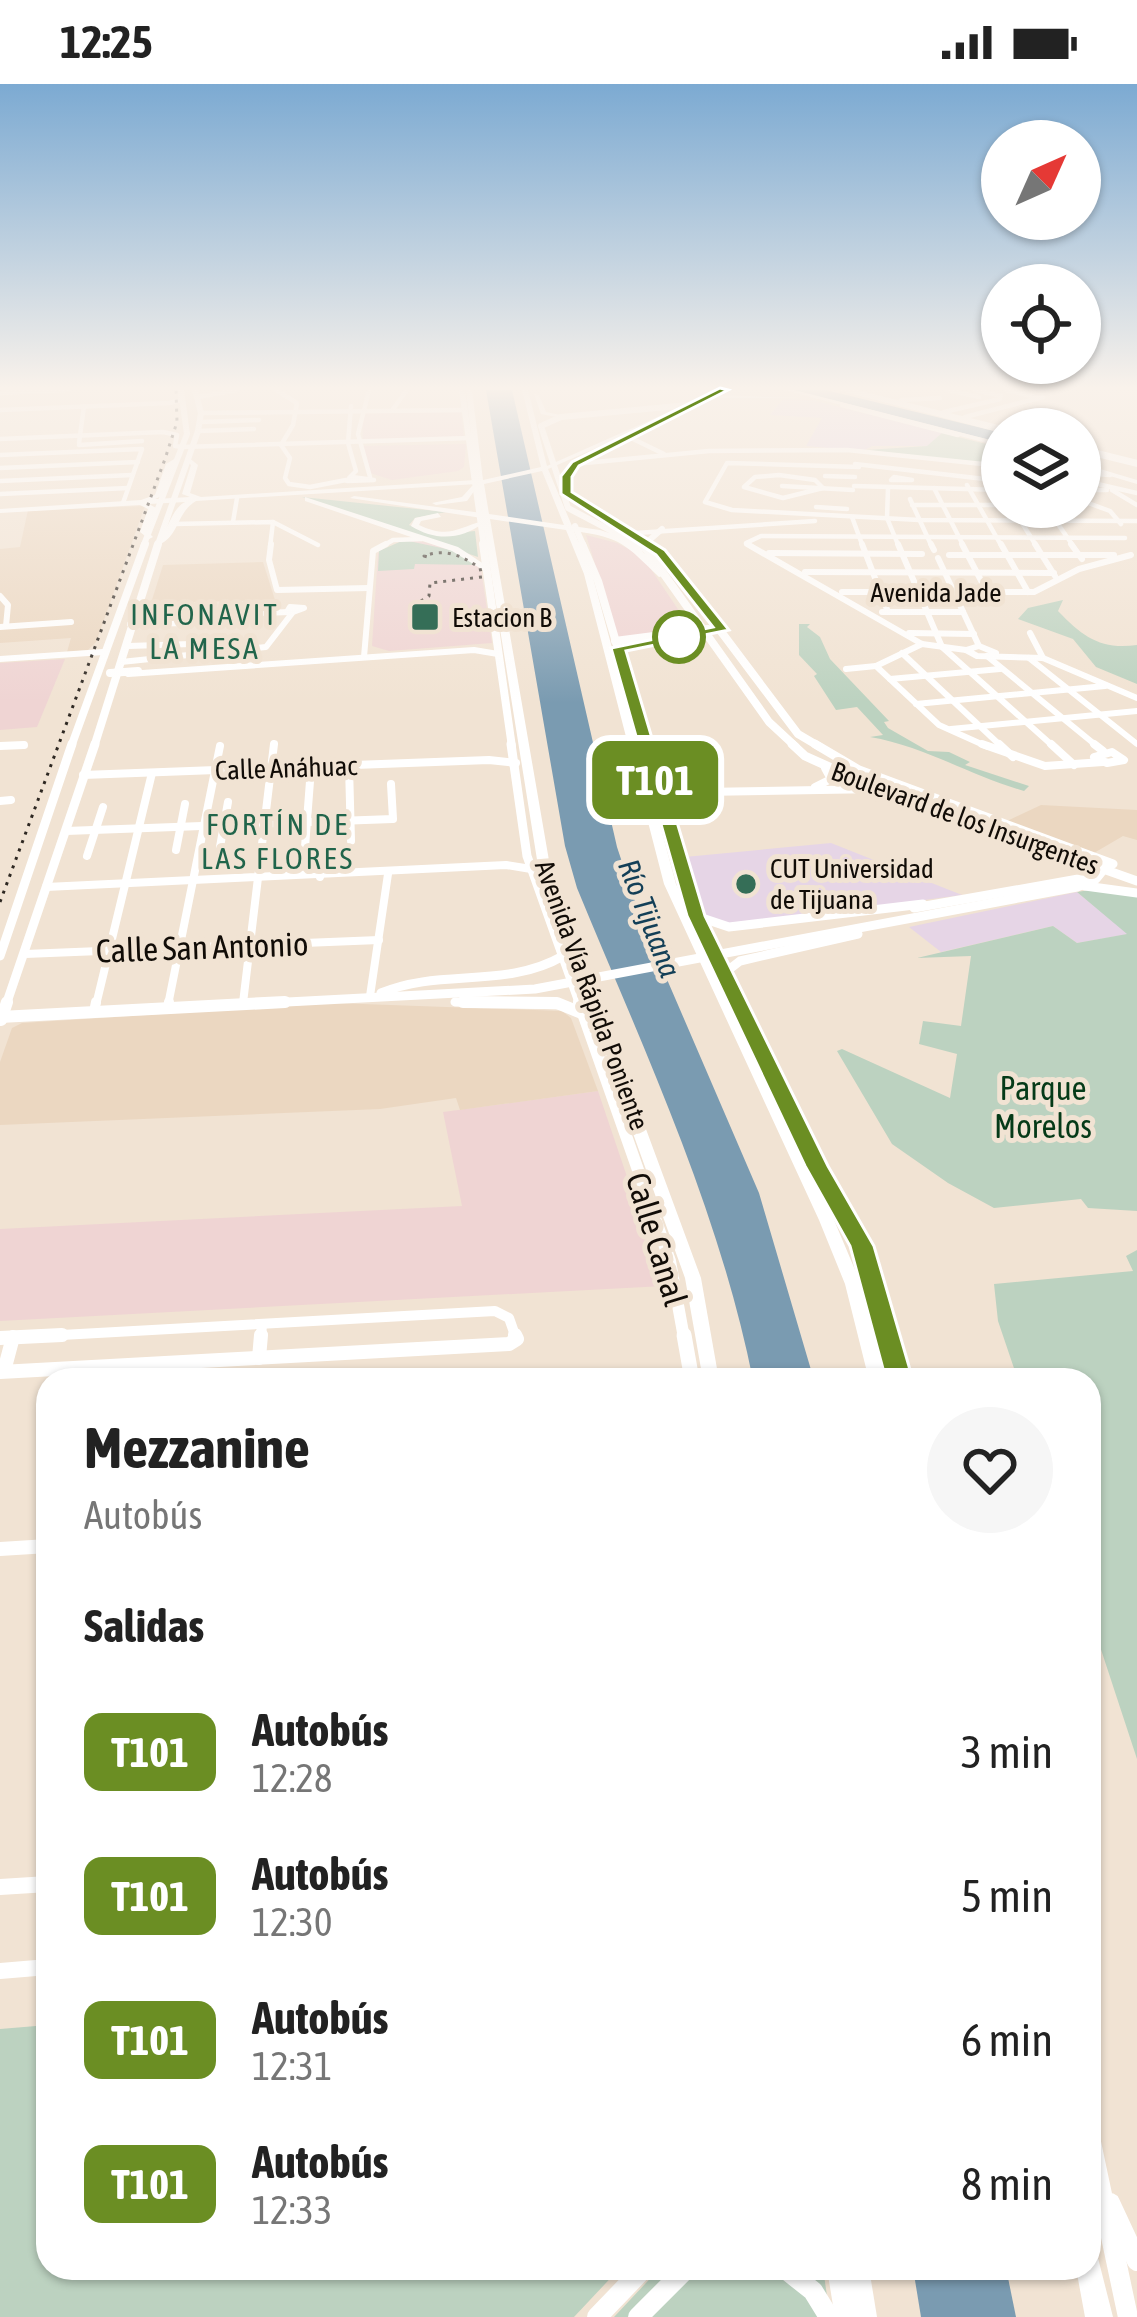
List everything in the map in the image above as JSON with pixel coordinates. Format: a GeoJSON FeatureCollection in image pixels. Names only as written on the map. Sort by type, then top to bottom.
{"type":"FeatureCollection","features":[{"type":"Feature","properties":{"kind":"highway"},"geometry":{"type":"LineString","coordinates":[[0,510],[141,502],[159,494]]}},
{"type":"Feature","properties":{"kind":"highway"},"geometry":{"type":"LineString","coordinates":[[149,537],[144,532],[152,508],[185,494]]}},
{"type":"Feature","properties":{"kind":"highway"},"geometry":{"type":"LineString","coordinates":[[187,494],[203,499]]}},
{"type":"Feature","properties":{"kind":"highway"},"geometry":{"type":"LineString","coordinates":[[0,510],[288,494]]}},
{"type":"Feature","properties":{"kind":"highway"},"geometry":{"type":"LineString","coordinates":[[159,545],[183,504],[310,494]]}},
{"type":"Feature","properties":{"kind":"highway"},"geometry":{"type":"LineString","coordinates":[[392,494],[385,496],[396,502],[453,502],[471,494]]}},
{"type":"Feature","properties":{"kind":"highway","name":"Avenida Vía Rápida Poniente"},"geometry":{"type":"LineString","coordinates":[[482,494],[519,718],[519,758],[545,872],[693,1278],[707,1368]]}},
{"type":"Feature","properties":{"kind":"highway"},"geometry":{"type":"LineString","coordinates":[[555,494],[605,608]]}},
{"type":"Feature","properties":{"kind":"highway"},"geometry":{"type":"LineString","coordinates":[[297,495],[478,518]]}},
{"type":"Feature","properties":{"kind":"highway"},"geometry":{"type":"LineString","coordinates":[[281,496],[308,499],[394,534],[465,553],[486,568]]}},
{"type":"Feature","properties":{"kind":"highway"},"geometry":{"type":"LineString","coordinates":[[141,502],[152,508]]}},
{"type":"Feature","properties":{"kind":"highway"},"geometry":{"type":"LineString","coordinates":[[478,518],[470,531],[448,534],[414,525],[437,515],[478,518],[594,527],[628,542],[662,574]]}},
{"type":"Feature","properties":{"kind":"highway"},"geometry":{"type":"LineString","coordinates":[[588,574],[670,884],[853,1284]]}},
{"type":"Feature","properties":{"kind":"highway"},"geometry":{"type":"LineString","coordinates":[[494,614],[500,590]]}},
{"type":"Feature","properties":{"kind":"highway"},"geometry":{"type":"LineString","coordinates":[[504,685],[519,718]]}},
{"type":"Feature","properties":{"kind":"highway"},"geometry":{"type":"LineString","coordinates":[[628,692],[630,731]]}},
{"type":"Feature","properties":{"kind":"highway"},"geometry":{"type":"LineString","coordinates":[[640,772],[648,778],[664,836],[672,842]]}},
{"type":"Feature","properties":{"kind":"highway"},"geometry":{"type":"LineString","coordinates":[[817,1166],[851,1256],[853,1284],[874,1368]]}},
{"type":"Feature","properties":{"kind":"highway"},"geometry":{"type":"LineString","coordinates":[[642,1183],[652,1189],[683,1269],[693,1278]]}},
{"type":"Feature","properties":{"kind":"highway"},"geometry":{"type":"LineString","coordinates":[[858,2280],[863,2317]]}},
{"type":"Feature","properties":{"kind":"highway"},"geometry":{"type":"LineString","coordinates":[[1092,2280],[1099,2317]]}},
{"type":"Feature","properties":{"kind":"main road"},"geometry":{"type":"LineString","coordinates":[[0,956],[101,656],[164,494]]}},
{"type":"Feature","properties":{"kind":"main road"},"geometry":{"type":"LineString","coordinates":[[101,656],[117,647],[131,621],[159,545],[154,536],[170,494]]}},
{"type":"Feature","properties":{"kind":"main road"},"geometry":{"type":"LineString","coordinates":[[170,523],[178,494]]}},
{"type":"Feature","properties":{"kind":"main road"},"geometry":{"type":"LineString","coordinates":[[475,494],[504,685]]}},
{"type":"Feature","properties":{"kind":"main road"},"geometry":{"type":"LineString","coordinates":[[562,494],[581,512],[575,526],[617,645],[696,916],[870,1268],[897,1368]]}},
{"type":"Feature","properties":{"kind":"main road","name":"Boulevard de los Insurgentes"},"geometry":{"type":"LineString","coordinates":[[566,494],[594,527],[624,534],[646,549],[782,739],[825,768],[1104,870]]}},
{"type":"Feature","properties":{"kind":"main road","name":"Boulevard de los Insurgentes"},"geometry":{"type":"LineString","coordinates":[[581,512],[646,543],[668,560],[804,740],[859,770],[1137,883]]}},
{"type":"Feature","properties":{"kind":"main road"},"geometry":{"type":"LineString","coordinates":[[575,526],[594,527]]}},
{"type":"Feature","properties":{"kind":"main road"},"geometry":{"type":"LineString","coordinates":[[646,543],[662,529]]}},
{"type":"Feature","properties":{"kind":"main road"},"geometry":{"type":"LineString","coordinates":[[128,589],[134,590],[128,646],[1,1020],[378,995],[518,991],[1104,870],[1137,883]]}},
{"type":"Feature","properties":{"kind":"main road"},"geometry":{"type":"LineString","coordinates":[[617,645],[722,628]]}},
{"type":"Feature","properties":{"kind":"main road"},"geometry":{"type":"LineString","coordinates":[[101,656],[106,672],[139,668]]}},
{"type":"Feature","properties":{"kind":"main road","name":"Calle Canal"},"geometry":{"type":"LineString","coordinates":[[504,685],[519,758],[529,863],[676,1284],[690,1368]]}},
{"type":"Feature","properties":{"kind":"main road"},"geometry":{"type":"LineString","coordinates":[[87,704],[108,705]]}},
{"type":"Feature","properties":{"kind":"main road"},"geometry":{"type":"LineString","coordinates":[[934,810],[961,818],[982,817]]}},
{"type":"Feature","properties":{"kind":"main road"},"geometry":{"type":"LineString","coordinates":[[1016,840],[1068,868],[1060,880]]}},
{"type":"Feature","properties":{"kind":"main road"},"geometry":{"type":"LineString","coordinates":[[1077,886],[1104,870]]}},
{"type":"Feature","properties":{"kind":"main road"},"geometry":{"type":"LineString","coordinates":[[726,982],[727,971],[747,959],[1077,886],[1137,883]]}},
{"type":"Feature","properties":{"kind":"main road"},"geometry":{"type":"LineString","coordinates":[[696,916],[730,927],[936,904]]}},
{"type":"Feature","properties":{"kind":"main road"},"geometry":{"type":"LineString","coordinates":[[722,948],[951,911]]}},
{"type":"Feature","properties":{"kind":"main road"},"geometry":{"type":"LineString","coordinates":[[378,995],[403,985],[538,970],[563,956]]}},
{"type":"Feature","properties":{"kind":"main road"},"geometry":{"type":"LineString","coordinates":[[378,995],[557,1003],[584,1014]]}},
{"type":"Feature","properties":{"kind":"main road"},"geometry":{"type":"LineString","coordinates":[[1101,2184],[1137,2261]]}},
{"type":"Feature","properties":{"kind":"main road"},"geometry":{"type":"LineString","coordinates":[[1101,2187],[1127,2317]]}},
{"type":"Feature","properties":{"kind":"main road"},"geometry":{"type":"LineString","coordinates":[[598,2317],[633,2280]]}},
{"type":"Feature","properties":{"kind":"main road"},"geometry":{"type":"LineString","coordinates":[[638,2317],[670,2280]]}},
{"type":"Feature","properties":{"kind":"main road"},"geometry":{"type":"LineString","coordinates":[[799,2280],[813,2291],[829,2317]]}},
{"type":"Feature","properties":{"kind":"main road"},"geometry":{"type":"LineString","coordinates":[[839,2280],[845,2317]]}},
{"type":"Feature","properties":{"kind":"street"},"geometry":{"type":"LineString","coordinates":[[69,505],[71,494]]}},
{"type":"Feature","properties":{"kind":"street"},"geometry":{"type":"LineString","coordinates":[[123,502],[126,494]]}},
{"type":"Feature","properties":{"kind":"street"},"geometry":{"type":"LineString","coordinates":[[705,502],[709,494]]}},
{"type":"Feature","properties":{"kind":"street"},"geometry":{"type":"LineString","coordinates":[[759,494],[808,494]]}},
{"type":"Feature","properties":{"kind":"street"},"geometry":{"type":"LineString","coordinates":[[852,494],[848,514],[888,612]]}},
{"type":"Feature","properties":{"kind":"street"},"geometry":{"type":"LineString","coordinates":[[889,494],[887,518],[942,647],[1074,765]]}},
{"type":"Feature","properties":{"kind":"street"},"geometry":{"type":"LineString","coordinates":[[907,494],[979,646],[1103,757]]}},
{"type":"Feature","properties":{"kind":"street"},"geometry":{"type":"LineString","coordinates":[[938,494],[987,592]]}},
{"type":"Feature","properties":{"kind":"street"},"geometry":{"type":"LineString","coordinates":[[972,494],[981,511]]}},
{"type":"Feature","properties":{"kind":"street"},"geometry":{"type":"LineString","coordinates":[[221,534],[237,498]]}},
{"type":"Feature","properties":{"kind":"street"},"geometry":{"type":"LineString","coordinates":[[705,502],[887,518],[981,520]]}},
{"type":"Feature","properties":{"kind":"street"},"geometry":{"type":"LineString","coordinates":[[705,502],[732,510],[848,514]]}},
{"type":"Feature","properties":{"kind":"street"},"geometry":{"type":"LineString","coordinates":[[912,505],[978,505]]}},
{"type":"Feature","properties":{"kind":"street"},"geometry":{"type":"LineString","coordinates":[[1101,508],[1120,521],[1131,555]]}},
{"type":"Feature","properties":{"kind":"street"},"geometry":{"type":"LineString","coordinates":[[830,515],[806,529],[818,537],[832,572]]}},
{"type":"Feature","properties":{"kind":"street"},"geometry":{"type":"LineString","coordinates":[[624,534],[818,521]]}},
{"type":"Feature","properties":{"kind":"street"},"geometry":{"type":"LineString","coordinates":[[1101,521],[1137,521]]}},
{"type":"Feature","properties":{"kind":"street"},"geometry":{"type":"LineString","coordinates":[[170,523],[273,522],[318,544]]}},
{"type":"Feature","properties":{"kind":"street"},"geometry":{"type":"LineString","coordinates":[[273,522],[269,560],[277,590],[369,588]]}},
{"type":"Feature","properties":{"kind":"street"},"geometry":{"type":"LineString","coordinates":[[989,528],[1031,592],[1056,576],[1131,555]]}},
{"type":"Feature","properties":{"kind":"street"},"geometry":{"type":"LineString","coordinates":[[1024,528],[1056,576]]}},
{"type":"Feature","properties":{"kind":"street"},"geometry":{"type":"LineString","coordinates":[[1061,528],[1087,567]]}},
{"type":"Feature","properties":{"kind":"street"},"geometry":{"type":"LineString","coordinates":[[1095,528],[1117,555]]}},
{"type":"Feature","properties":{"kind":"street"},"geometry":{"type":"LineString","coordinates":[[364,656],[372,552],[394,534]]}},
{"type":"Feature","properties":{"kind":"street"},"geometry":{"type":"LineString","coordinates":[[1125,538],[760,536],[746,542],[922,644],[1043,658],[1137,698]]}},
{"type":"Feature","properties":{"kind":"street"},"geometry":{"type":"LineString","coordinates":[[763,552],[784,537]]}},
{"type":"Feature","properties":{"kind":"street"},"geometry":{"type":"LineString","coordinates":[[763,552],[1131,555]]}},
{"type":"Feature","properties":{"kind":"street"},"geometry":{"type":"LineString","coordinates":[[802,572],[1056,576]]}},
{"type":"Feature","properties":{"kind":"street","name":"Avenida Jade"},"geometry":{"type":"LineString","coordinates":[[838,592],[1031,592]]}},
{"type":"Feature","properties":{"kind":"street"},"geometry":{"type":"LineString","coordinates":[[2,597],[3,627],[71,622]]}},
{"type":"Feature","properties":{"kind":"street"},"geometry":{"type":"LineString","coordinates":[[871,611],[963,612]]}},
{"type":"Feature","properties":{"kind":"street"},"geometry":{"type":"LineString","coordinates":[[131,621],[290,612],[265,648],[139,668]]}},
{"type":"Feature","properties":{"kind":"street"},"geometry":{"type":"LineString","coordinates":[[147,620],[192,623]]}},
{"type":"Feature","properties":{"kind":"street"},"geometry":{"type":"LineString","coordinates":[[139,668],[147,620]]}},
{"type":"Feature","properties":{"kind":"street"},"geometry":{"type":"LineString","coordinates":[[905,633],[974,634]]}},
{"type":"Feature","properties":{"kind":"street"},"geometry":{"type":"LineString","coordinates":[[1030,633],[1043,658]]}},
{"type":"Feature","properties":{"kind":"street"},"geometry":{"type":"LineString","coordinates":[[474,650],[496,642]]}},
{"type":"Feature","properties":{"kind":"street"},"geometry":{"type":"LineString","coordinates":[[128,646],[191,644]]}},
{"type":"Feature","properties":{"kind":"street"},"geometry":{"type":"LineString","coordinates":[[846,669],[876,666],[922,644]]}},
{"type":"Feature","properties":{"kind":"street"},"geometry":{"type":"LineString","coordinates":[[966,650],[979,646]]}},
{"type":"Feature","properties":{"kind":"street"},"geometry":{"type":"LineString","coordinates":[[139,668],[474,650],[498,654]]}},
{"type":"Feature","properties":{"kind":"street"},"geometry":{"type":"LineString","coordinates":[[902,653],[1015,759]]}},
{"type":"Feature","properties":{"kind":"street"},"geometry":{"type":"LineString","coordinates":[[0,659],[101,656]]}},
{"type":"Feature","properties":{"kind":"street"},"geometry":{"type":"LineString","coordinates":[[876,666],[948,730],[1015,759],[1035,765],[1074,765],[1137,745],[1026,656]]}},
{"type":"Feature","properties":{"kind":"street"},"geometry":{"type":"LineString","coordinates":[[890,679],[1002,669]]}},
{"type":"Feature","properties":{"kind":"street"},"geometry":{"type":"LineString","coordinates":[[916,704],[1108,686]]}},
{"type":"Feature","properties":{"kind":"street"},"geometry":{"type":"LineString","coordinates":[[948,730],[1137,711]]}},
{"type":"Feature","properties":{"kind":"street"},"geometry":{"type":"LineString","coordinates":[[243,1003],[274,742]]}},
{"type":"Feature","properties":{"kind":"street"},"geometry":{"type":"LineString","coordinates":[[0,746],[24,745]]}},
{"type":"Feature","properties":{"kind":"street"},"geometry":{"type":"LineString","coordinates":[[168,1007],[220,746]]}},
{"type":"Feature","properties":{"kind":"street","name":"Calle Anáhuac"},"geometry":{"type":"LineString","coordinates":[[83,775],[519,758]]}},
{"type":"Feature","properties":{"kind":"street"},"geometry":{"type":"LineString","coordinates":[[349,766],[351,841]]}},
{"type":"Feature","properties":{"kind":"street"},"geometry":{"type":"LineString","coordinates":[[305,847],[311,767]]}},
{"type":"Feature","properties":{"kind":"street"},"geometry":{"type":"LineString","coordinates":[[807,789],[829,782],[825,768]]}},
{"type":"Feature","properties":{"kind":"street"},"geometry":{"type":"LineString","coordinates":[[94,1012],[152,772]]}},
{"type":"Feature","properties":{"kind":"street"},"geometry":{"type":"LineString","coordinates":[[66,830],[393,819],[391,784]]}},
{"type":"Feature","properties":{"kind":"street"},"geometry":{"type":"LineString","coordinates":[[656,784],[702,792],[878,789]]}},
{"type":"Feature","properties":{"kind":"street"},"geometry":{"type":"LineString","coordinates":[[663,804],[702,792]]}},
{"type":"Feature","properties":{"kind":"street"},"geometry":{"type":"LineString","coordinates":[[0,801],[11,800]]}},
{"type":"Feature","properties":{"kind":"street"},"geometry":{"type":"LineString","coordinates":[[220,847],[228,802]]}},
{"type":"Feature","properties":{"kind":"street"},"geometry":{"type":"LineString","coordinates":[[176,850],[185,804]]}},
{"type":"Feature","properties":{"kind":"street"},"geometry":{"type":"LineString","coordinates":[[87,856],[103,807]]}},
{"type":"Feature","properties":{"kind":"street"},"geometry":{"type":"LineString","coordinates":[[320,877],[324,851]]}},
{"type":"Feature","properties":{"kind":"street"},"geometry":{"type":"LineString","coordinates":[[46,887],[388,874],[529,863]]}},
{"type":"Feature","properties":{"kind":"street"},"geometry":{"type":"LineString","coordinates":[[378,995],[388,874]]}},
{"type":"Feature","properties":{"kind":"street","name":"Calle San Antonio"},"geometry":{"type":"LineString","coordinates":[[25,954],[379,940]]}},
{"type":"Feature","properties":{"kind":"street"},"geometry":{"type":"LineString","coordinates":[[36,1369],[2,1371],[7,1337],[495,1311],[509,1318],[517,1339],[508,1344],[61,1368]]}},
{"type":"Feature","properties":{"kind":"street"},"geometry":{"type":"LineString","coordinates":[[259,1358],[262,1324]]}},
{"type":"Feature","properties":{"kind":"street"},"geometry":{"type":"LineString","coordinates":[[0,1549],[36,1547]]}},
{"type":"Feature","properties":{"kind":"street"},"geometry":{"type":"LineString","coordinates":[[0,1887],[36,1885]]}},
{"type":"Feature","properties":{"kind":"street"},"geometry":{"type":"LineString","coordinates":[[0,1971],[36,1968]]}},
{"type":"Feature","properties":{"kind":"shaded area"},"geometry":{"type":"Polygon","coordinates":[[[145,506],[96,642],[88,650],[67,652],[71,638],[0,643],[0,549],[20,547],[28,510],[145,506]]]}},
{"type":"Feature","properties":{"kind":"shaded area"},"geometry":{"type":"Polygon","coordinates":[[[586,535],[642,556],[692,630],[618,638],[586,535]]]}},
{"type":"Feature","properties":{"kind":"shaded area"},"geometry":{"type":"Polygon","coordinates":[[[413,539],[456,551],[481,569],[492,643],[389,651],[372,646],[378,553],[413,539]]]}},
{"type":"Feature","properties":{"kind":"shaded area"},"geometry":{"type":"Polygon","coordinates":[[[263,562],[275,600],[151,603],[163,565],[263,562]]]}},
{"type":"Feature","properties":{"kind":"shaded area"},"geometry":{"type":"Polygon","coordinates":[[[65,659],[37,727],[0,730],[0,663],[65,659]]]}},
{"type":"Feature","properties":{"kind":"shaded area"},"geometry":{"type":"Polygon","coordinates":[[[1041,805],[1137,810],[1137,840],[1123,836],[1094,853],[1007,821],[1041,805]]]}},
{"type":"Feature","properties":{"kind":"shaded area"},"geometry":{"type":"Polygon","coordinates":[[[831,843],[962,895],[720,927],[697,913],[674,858],[831,843]]]}},
{"type":"Feature","properties":{"kind":"shaded area"},"geometry":{"type":"Polygon","coordinates":[[[1077,892],[1129,934],[1077,943],[1053,926],[941,952],[909,927],[1077,892]]]}},
{"type":"Feature","properties":{"kind":"shaded area"},"geometry":{"type":"Polygon","coordinates":[[[334,1003],[562,1011],[571,1018],[598,1091],[460,1110],[456,1098],[380,1109],[0,1125],[0,1062],[12,1028],[22,1023],[334,1003]]]}},
{"type":"Feature","properties":{"kind":"shaded area"},"geometry":{"type":"Polygon","coordinates":[[[598,1091],[664,1286],[0,1321],[0,1229],[462,1206],[443,1112],[598,1091]]]}},
{"type":"Feature","properties":{"kind":"green space"},"geometry":{"type":"Polygon","coordinates":[[[302,497],[446,512],[415,518],[409,525],[434,535],[475,531],[478,557],[302,497]]]}},
{"type":"Feature","properties":{"kind":"green space"},"geometry":{"type":"Polygon","coordinates":[[[404,540],[456,551],[478,565],[415,564],[414,569],[378,571],[379,551],[404,540]]]}},
{"type":"Feature","properties":{"kind":"green space"},"geometry":{"type":"Polygon","coordinates":[[[1063,600],[1058,611],[1084,635],[1113,645],[1137,645],[1137,684],[1096,667],[1073,639],[1018,619],[1028,608],[1063,600]]]}},
{"type":"Feature","properties":{"kind":"green space"},"geometry":{"type":"Polygon","coordinates":[[[799,624],[810,624],[807,627],[820,637],[830,659],[889,721],[884,722],[888,728],[928,751],[949,752],[970,762],[965,765],[1029,786],[1024,791],[870,737],[883,735],[857,707],[836,710],[817,674],[799,655],[799,624]]]}},
{"type":"Feature","properties":{"kind":"green space","name":"Parque Morelos"},"geometry":{"type":"Polygon","coordinates":[[[1096,889],[1137,896],[1137,1211],[1088,1208],[1081,1199],[994,1208],[892,1144],[837,1051],[842,1049],[950,1098],[957,1054],[919,1044],[923,1021],[961,1026],[971,956],[917,958],[1053,926],[1077,943],[1127,934],[1077,892],[1096,889]]]}},
{"type":"Feature","properties":{"kind":"green space"},"geometry":{"type":"Polygon","coordinates":[[[1137,1250],[1137,1759],[1101,1650],[1101,1368],[1014,1368],[998,1321],[994,1284],[1133,1271],[1126,1256],[1137,1250]]]}},
{"type":"Feature","properties":{"kind":"green space"},"geometry":{"type":"Polygon","coordinates":[[[36,2026],[36,2280],[609,2280],[574,2317],[0,2317],[0,2029],[36,2026]]]}},
{"type":"Feature","properties":{"kind":"green space"},"geometry":{"type":"Polygon","coordinates":[[[649,2280],[825,2280],[830,2317],[614,2317],[649,2280]]]}},
{"type":"Feature","properties":{"kind":"water"},"geometry":{"type":"Polygon","coordinates":[[[504,494],[536,494],[617,847],[641,919],[759,1193],[810,1368],[750,1368],[700,1191],[577,888],[565,846],[504,494]]]}},
{"type":"Feature","properties":{"kind":"water"},"geometry":{"type":"Polygon","coordinates":[[[915,2280],[1008,2280],[1016,2317],[921,2317],[915,2280]]]}},
{"type":"Feature","properties":{"kind":"railway"},"geometry":{"type":"LineString","coordinates":[[0,902],[152,494]]}},
{"type":"Feature","properties":{"kind":"railway"},"geometry":{"type":"LineString","coordinates":[[424,619],[421,601],[429,596],[430,583],[482,577],[480,568],[460,557],[447,553],[424,556],[432,558]]}},
{"type":"Feature","properties":{"kind":"bus line","name":"T101"},"geometry":{"type":"LineString","coordinates":[[566,494],[660,553],[722,630],[618,648],[628,692],[696,916],[817,1166],[862,1246],[896,1368]]}},
{"type":"Feature","properties":{"kind":"place","name":"Estacion B"},"geometry":{"type":"Point","coordinates":[425,617]}},
{"type":"Feature","properties":{"kind":"place","name":"CUT Universidad de Tijuana"},"geometry":{"type":"Point","coordinates":[746,884]}},
{"type":"Feature","properties":{"kind":"district","name":"INFONAVIT LA MESA"},"geometry":{"type":"Point","coordinates":[205,631]}},
{"type":"Feature","properties":{"kind":"district","name":"FORTÍN DE LAS FLORES"},"geometry":{"type":"Point","coordinates":[278,841]}},
{"type":"Feature","properties":{"kind":"water label","name":"Río Tijuana"},"geometry":{"type":"Point","coordinates":[650,918]}}]}
